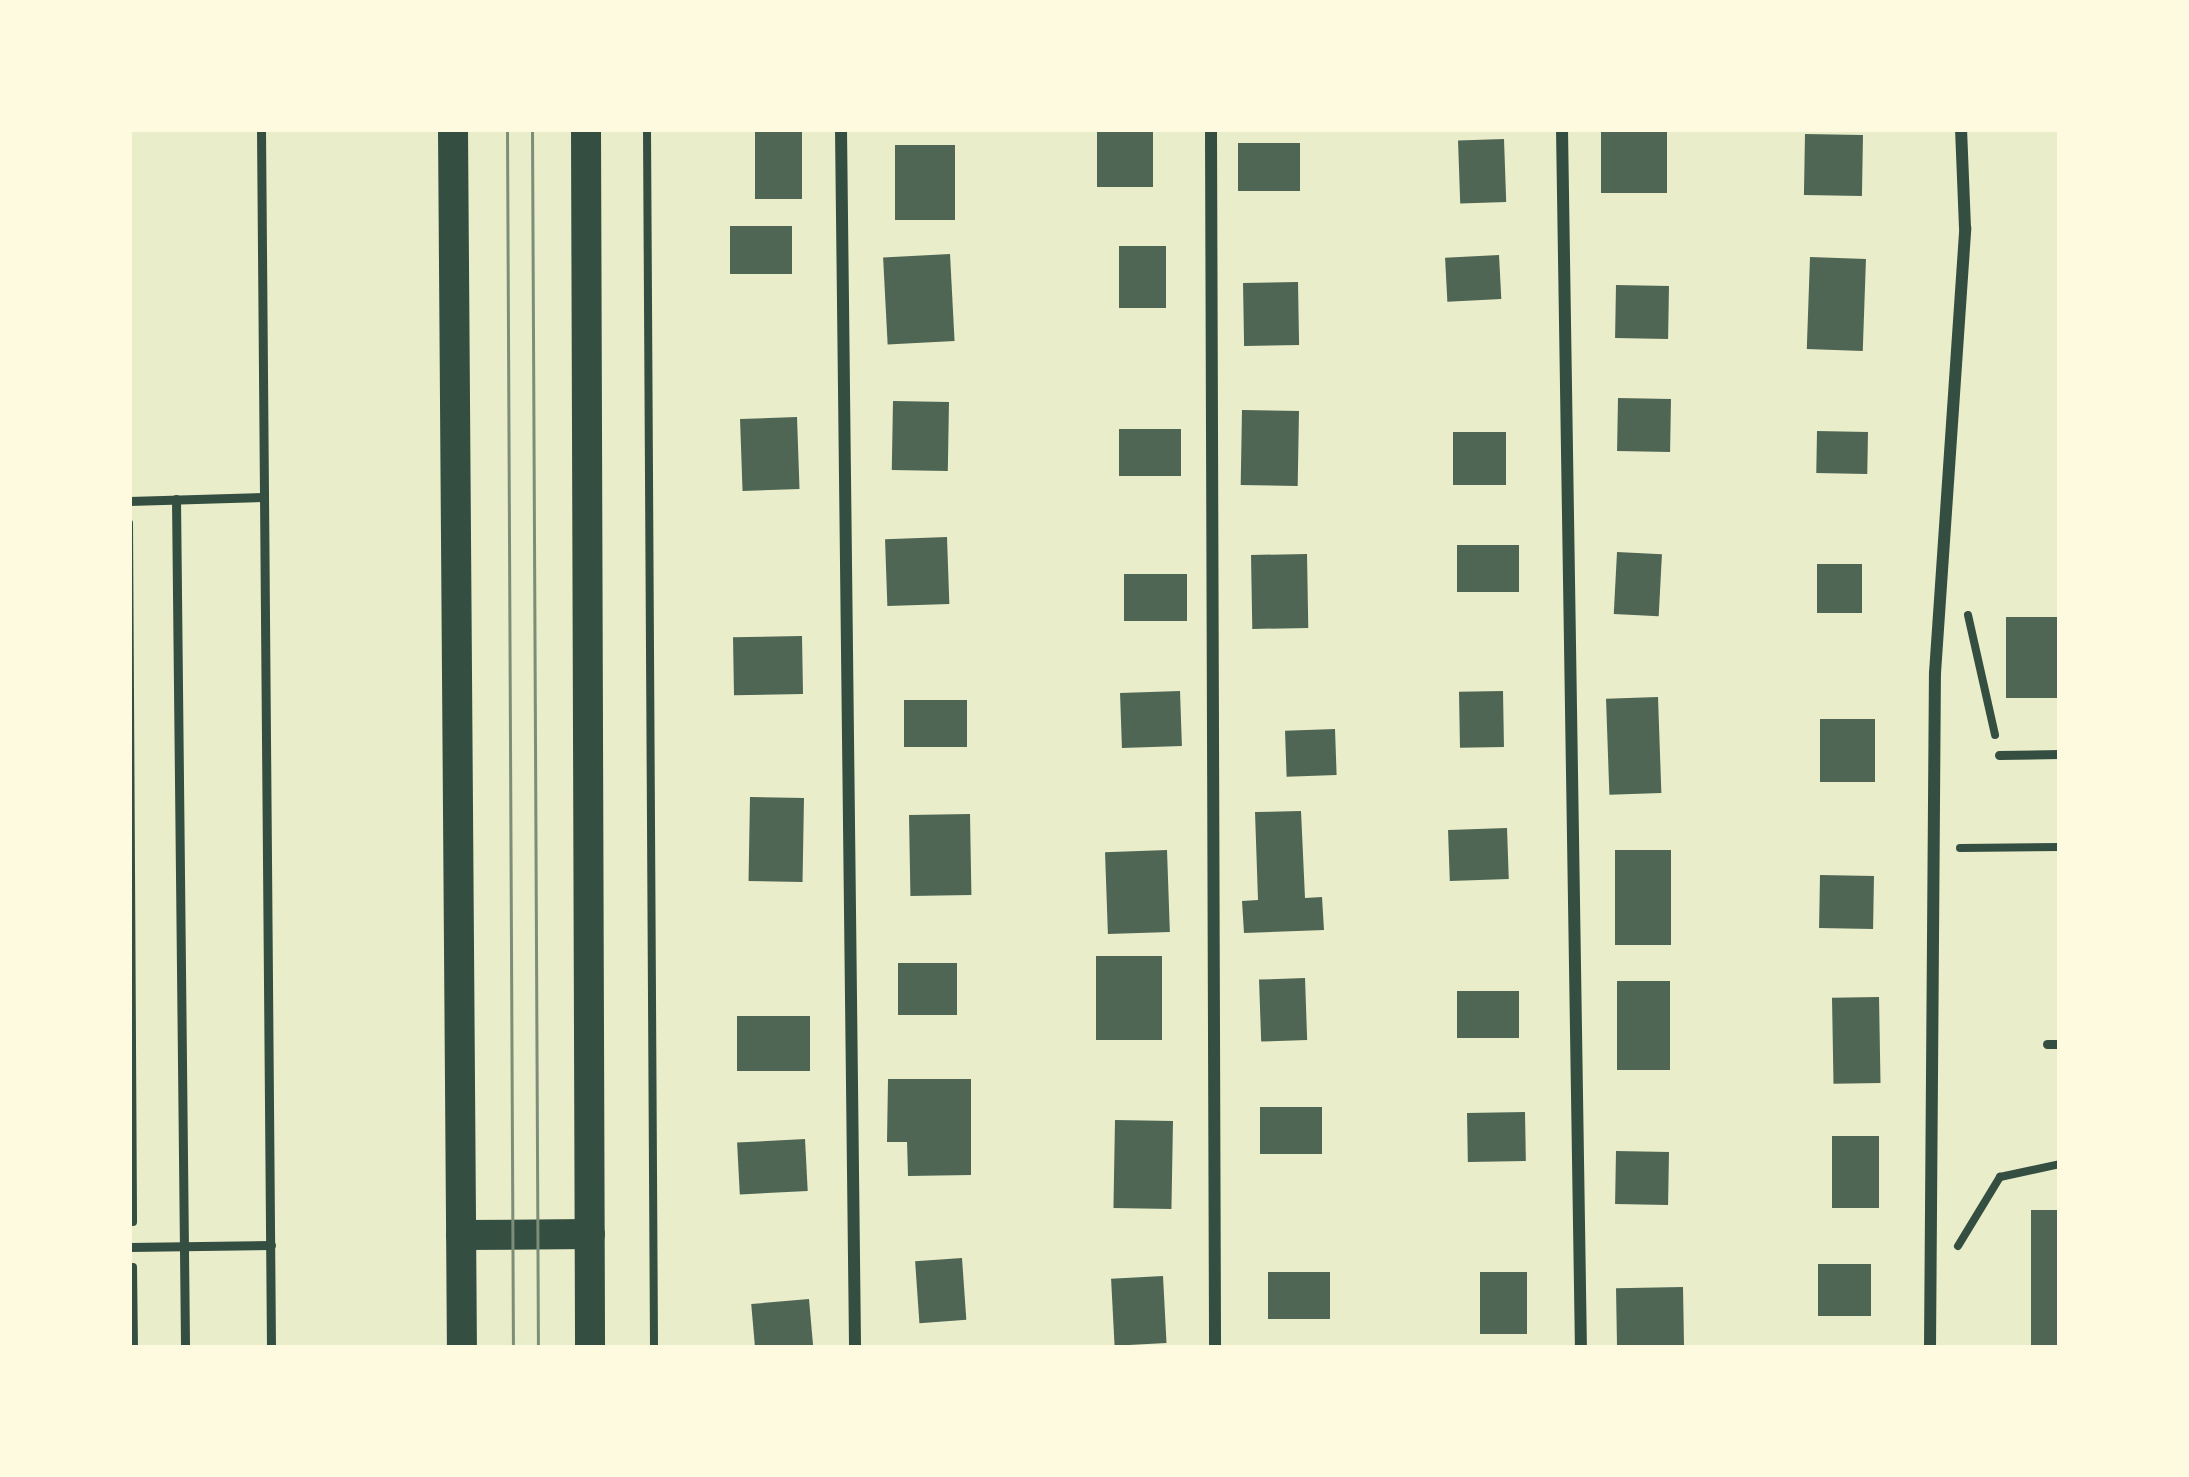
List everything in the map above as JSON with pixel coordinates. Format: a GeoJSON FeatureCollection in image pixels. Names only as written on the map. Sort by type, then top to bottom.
{"type":"FeatureCollection","features":[{"type":"Feature","properties":{"kind":"main road"},"geometry":{"type":"LineString","coordinates":[[453,129],[461,1348]]}},
{"type":"Feature","properties":{"kind":"main road"},"geometry":{"type":"LineString","coordinates":[[586,129],[590,1348]]}},
{"type":"Feature","properties":{"kind":"main road"},"geometry":{"type":"LineString","coordinates":[[461,1235],[590,1234]]}},
{"type":"Feature","properties":{"kind":"street"},"geometry":{"type":"LineString","coordinates":[[841,129],[855,1348]]}},
{"type":"Feature","properties":{"kind":"street"},"geometry":{"type":"LineString","coordinates":[[1211,129],[1215,1348]]}},
{"type":"Feature","properties":{"kind":"street"},"geometry":{"type":"LineString","coordinates":[[1562,129],[1582,1348]]}},
{"type":"Feature","properties":{"kind":"street"},"geometry":{"type":"LineString","coordinates":[[1930,1348],[1933,848],[1961,129]]}},
{"type":"Feature","properties":{"kind":"lane"},"geometry":{"type":"LineString","coordinates":[[261,129],[271,1348]]}},
{"type":"Feature","properties":{"kind":"lane"},"geometry":{"type":"LineString","coordinates":[[129,501],[264,496]]}},
{"type":"Feature","properties":{"kind":"lane"},"geometry":{"type":"LineString","coordinates":[[176,499],[184,1348]]}},
{"type":"Feature","properties":{"kind":"lane"},"geometry":{"type":"LineString","coordinates":[[1999,754],[2060,754]]}},
{"type":"Feature","properties":{"kind":"lane"},"geometry":{"type":"LineString","coordinates":[[2048,1044],[2060,1044]]}},
{"type":"Feature","properties":{"kind":"lane"},"geometry":{"type":"LineString","coordinates":[[131,1247],[271,1245]]}},
{"type":"Feature","properties":{"kind":"path"},"geometry":{"type":"LineString","coordinates":[[647,129],[654,1348]]}},
{"type":"Feature","properties":{"kind":"path"},"geometry":{"type":"LineString","coordinates":[[129,501],[134,1348]]}},
{"type":"Feature","properties":{"kind":"path"},"geometry":{"type":"LineString","coordinates":[[1965,602],[1999,754]]}},
{"type":"Feature","properties":{"kind":"path"},"geometry":{"type":"LineString","coordinates":[[1933,848],[2060,847]]}},
{"type":"Feature","properties":{"kind":"path"},"geometry":{"type":"LineString","coordinates":[[1931,1290],[2000,1177],[2060,1164]]}},
{"type":"Feature","properties":{"kind":"building"},"geometry":{"type":"Polygon","coordinates":[[[755,129],[802,129],[802,199],[755,199],[755,129]]]}},
{"type":"Feature","properties":{"kind":"building"},"geometry":{"type":"Polygon","coordinates":[[[1097,129],[1153,129],[1153,187],[1097,187],[1097,129]]]}},
{"type":"Feature","properties":{"kind":"building"},"geometry":{"type":"Polygon","coordinates":[[[1601,129],[1667,129],[1667,193],[1601,193],[1601,129]]]}},
{"type":"Feature","properties":{"kind":"building"},"geometry":{"type":"Polygon","coordinates":[[[1805,134],[1863,135],[1862,196],[1804,195],[1805,134]]]}},
{"type":"Feature","properties":{"kind":"building"},"geometry":{"type":"Polygon","coordinates":[[[1504,139],[1506,202],[1460,204],[1458,141],[1504,139]]]}},
{"type":"Feature","properties":{"kind":"building"},"geometry":{"type":"Polygon","coordinates":[[[1238,143],[1300,143],[1300,191],[1238,191],[1238,143]]]}},
{"type":"Feature","properties":{"kind":"building"},"geometry":{"type":"Polygon","coordinates":[[[895,145],[955,145],[955,220],[895,220],[895,145]]]}},
{"type":"Feature","properties":{"kind":"building"},"geometry":{"type":"Polygon","coordinates":[[[730,226],[792,226],[792,274],[730,274],[730,226]]]}},
{"type":"Feature","properties":{"kind":"building"},"geometry":{"type":"Polygon","coordinates":[[[1119,246],[1166,246],[1166,308],[1119,308],[1119,246]]]}},
{"type":"Feature","properties":{"kind":"building"},"geometry":{"type":"Polygon","coordinates":[[[950,254],[955,341],[888,344],[883,258],[950,254]]]}},
{"type":"Feature","properties":{"kind":"building"},"geometry":{"type":"Polygon","coordinates":[[[1499,255],[1501,299],[1447,302],[1445,258],[1499,255]]]}},
{"type":"Feature","properties":{"kind":"building"},"geometry":{"type":"Polygon","coordinates":[[[1810,257],[1866,259],[1863,351],[1807,349],[1810,257]]]}},
{"type":"Feature","properties":{"kind":"building"},"geometry":{"type":"Polygon","coordinates":[[[1298,282],[1299,345],[1244,346],[1243,283],[1298,282]]]}},
{"type":"Feature","properties":{"kind":"building"},"geometry":{"type":"Polygon","coordinates":[[[1616,285],[1669,286],[1668,339],[1615,338],[1616,285]]]}},
{"type":"Feature","properties":{"kind":"building"},"geometry":{"type":"Polygon","coordinates":[[[1618,398],[1671,399],[1670,452],[1617,451],[1618,398]]]}},
{"type":"Feature","properties":{"kind":"building"},"geometry":{"type":"Polygon","coordinates":[[[893,401],[949,402],[948,471],[892,470],[893,401]]]}},
{"type":"Feature","properties":{"kind":"building"},"geometry":{"type":"Polygon","coordinates":[[[1242,410],[1299,411],[1298,486],[1241,485],[1242,410]]]}},
{"type":"Feature","properties":{"kind":"building"},"geometry":{"type":"Polygon","coordinates":[[[797,417],[800,489],[743,491],[740,419],[797,417]]]}},
{"type":"Feature","properties":{"kind":"building"},"geometry":{"type":"Polygon","coordinates":[[[1119,429],[1181,429],[1181,476],[1119,476],[1119,429]]]}},
{"type":"Feature","properties":{"kind":"building"},"geometry":{"type":"Polygon","coordinates":[[[1817,431],[1868,432],[1867,474],[1816,473],[1817,431]]]}},
{"type":"Feature","properties":{"kind":"building"},"geometry":{"type":"Polygon","coordinates":[[[1453,432],[1506,432],[1506,485],[1453,485],[1453,432]]]}},
{"type":"Feature","properties":{"kind":"building"},"geometry":{"type":"Polygon","coordinates":[[[947,537],[949,604],[887,606],[885,539],[947,537]]]}},
{"type":"Feature","properties":{"kind":"building"},"geometry":{"type":"Polygon","coordinates":[[[1457,545],[1519,545],[1519,592],[1457,592],[1457,545]]]}},
{"type":"Feature","properties":{"kind":"building"},"geometry":{"type":"Polygon","coordinates":[[[1617,552],[1662,554],[1659,616],[1614,614],[1617,552]]]}},
{"type":"Feature","properties":{"kind":"building"},"geometry":{"type":"Polygon","coordinates":[[[1307,554],[1308,628],[1252,629],[1251,555],[1307,554]]]}},
{"type":"Feature","properties":{"kind":"building"},"geometry":{"type":"Polygon","coordinates":[[[1817,564],[1862,564],[1862,613],[1817,613],[1817,564]]]}},
{"type":"Feature","properties":{"kind":"building"},"geometry":{"type":"Polygon","coordinates":[[[1124,574],[1187,574],[1187,621],[1124,621],[1124,574]]]}},
{"type":"Feature","properties":{"kind":"building"},"geometry":{"type":"Polygon","coordinates":[[[2006,617],[2060,617],[2060,698],[2006,698],[2006,617]]]}},
{"type":"Feature","properties":{"kind":"building"},"geometry":{"type":"Polygon","coordinates":[[[802,636],[803,694],[734,695],[733,637],[802,636]]]}},
{"type":"Feature","properties":{"kind":"building"},"geometry":{"type":"Polygon","coordinates":[[[1180,691],[1182,746],[1122,748],[1120,693],[1180,691]]]}},
{"type":"Feature","properties":{"kind":"building"},"geometry":{"type":"Polygon","coordinates":[[[1503,691],[1504,747],[1460,748],[1459,692],[1503,691]]]}},
{"type":"Feature","properties":{"kind":"building"},"geometry":{"type":"Polygon","coordinates":[[[1658,697],[1661,793],[1609,795],[1606,699],[1658,697]]]}},
{"type":"Feature","properties":{"kind":"building"},"geometry":{"type":"Polygon","coordinates":[[[904,700],[967,700],[967,747],[904,747],[904,700]]]}},
{"type":"Feature","properties":{"kind":"building"},"geometry":{"type":"Polygon","coordinates":[[[1820,719],[1875,719],[1875,782],[1820,782],[1820,719]]]}},
{"type":"Feature","properties":{"kind":"building"},"geometry":{"type":"Polygon","coordinates":[[[1335,729],[1337,775],[1287,777],[1285,731],[1335,729]]]}},
{"type":"Feature","properties":{"kind":"building"},"geometry":{"type":"Polygon","coordinates":[[[750,797],[804,798],[803,882],[749,881],[750,797]]]}},
{"type":"Feature","properties":{"kind":"building"},"geometry":{"type":"Polygon","coordinates":[[[1301,811],[1305,898],[1322,897],[1324,930],[1244,933],[1242,901],[1258,900],[1255,812],[1301,811]]]}},
{"type":"Feature","properties":{"kind":"building"},"geometry":{"type":"Polygon","coordinates":[[[970,814],[971,895],[910,896],[909,815],[970,814]]]}},
{"type":"Feature","properties":{"kind":"building"},"geometry":{"type":"Polygon","coordinates":[[[1507,828],[1509,879],[1450,881],[1448,830],[1507,828]]]}},
{"type":"Feature","properties":{"kind":"building"},"geometry":{"type":"Polygon","coordinates":[[[1167,850],[1170,932],[1108,934],[1105,852],[1167,850]]]}},
{"type":"Feature","properties":{"kind":"building"},"geometry":{"type":"Polygon","coordinates":[[[1615,850],[1671,850],[1671,945],[1615,945],[1615,850]]]}},
{"type":"Feature","properties":{"kind":"building"},"geometry":{"type":"Polygon","coordinates":[[[1820,875],[1874,876],[1873,929],[1819,928],[1820,875]]]}},
{"type":"Feature","properties":{"kind":"building"},"geometry":{"type":"Polygon","coordinates":[[[1096,956],[1162,956],[1162,1040],[1096,1040],[1096,956]]]}},
{"type":"Feature","properties":{"kind":"building"},"geometry":{"type":"Polygon","coordinates":[[[898,963],[957,963],[957,1015],[898,1015],[898,963]]]}},
{"type":"Feature","properties":{"kind":"building"},"geometry":{"type":"Polygon","coordinates":[[[1305,978],[1307,1040],[1261,1042],[1259,980],[1305,978]]]}},
{"type":"Feature","properties":{"kind":"building"},"geometry":{"type":"Polygon","coordinates":[[[1617,981],[1670,981],[1670,1070],[1617,1070],[1617,981]]]}},
{"type":"Feature","properties":{"kind":"building"},"geometry":{"type":"Polygon","coordinates":[[[1457,991],[1519,991],[1519,1038],[1457,1038],[1457,991]]]}},
{"type":"Feature","properties":{"kind":"building"},"geometry":{"type":"Polygon","coordinates":[[[1879,997],[1881,1083],[1834,1084],[1832,998],[1879,997]]]}},
{"type":"Feature","properties":{"kind":"building"},"geometry":{"type":"Polygon","coordinates":[[[737,1016],[810,1016],[810,1071],[737,1071],[737,1016]]]}},
{"type":"Feature","properties":{"kind":"building"},"geometry":{"type":"Polygon","coordinates":[[[888,1079],[971,1079],[971,1175],[908,1176],[907,1142],[887,1142],[888,1079]]]}},
{"type":"Feature","properties":{"kind":"building"},"geometry":{"type":"Polygon","coordinates":[[[1260,1107],[1322,1107],[1322,1154],[1260,1154],[1260,1107]]]}},
{"type":"Feature","properties":{"kind":"building"},"geometry":{"type":"Polygon","coordinates":[[[1525,1112],[1526,1161],[1468,1162],[1467,1113],[1525,1112]]]}},
{"type":"Feature","properties":{"kind":"building"},"geometry":{"type":"Polygon","coordinates":[[[1115,1120],[1173,1121],[1171,1209],[1113,1208],[1115,1120]]]}},
{"type":"Feature","properties":{"kind":"building"},"geometry":{"type":"Polygon","coordinates":[[[1832,1136],[1879,1136],[1879,1208],[1832,1208],[1832,1136]]]}},
{"type":"Feature","properties":{"kind":"building"},"geometry":{"type":"Polygon","coordinates":[[[805,1139],[808,1191],[740,1194],[737,1143],[805,1139]]]}},
{"type":"Feature","properties":{"kind":"building"},"geometry":{"type":"Polygon","coordinates":[[[1616,1151],[1669,1152],[1668,1205],[1615,1204],[1616,1151]]]}},
{"type":"Feature","properties":{"kind":"building"},"geometry":{"type":"Polygon","coordinates":[[[2031,1210],[2060,1210],[2060,1348],[2031,1348],[2031,1210]]]}},
{"type":"Feature","properties":{"kind":"building"},"geometry":{"type":"Polygon","coordinates":[[[962,1258],[966,1320],[919,1323],[915,1261],[962,1258]]]}},
{"type":"Feature","properties":{"kind":"building"},"geometry":{"type":"Polygon","coordinates":[[[1818,1264],[1871,1264],[1871,1316],[1818,1316],[1818,1264]]]}},
{"type":"Feature","properties":{"kind":"building"},"geometry":{"type":"Polygon","coordinates":[[[1268,1272],[1330,1272],[1330,1319],[1268,1319],[1268,1272]]]}},
{"type":"Feature","properties":{"kind":"building"},"geometry":{"type":"Polygon","coordinates":[[[1480,1272],[1527,1272],[1527,1334],[1480,1334],[1480,1272]]]}},
{"type":"Feature","properties":{"kind":"building"},"geometry":{"type":"Polygon","coordinates":[[[1163,1276],[1167,1343],[1115,1346],[1111,1279],[1163,1276]]]}},
{"type":"Feature","properties":{"kind":"building"},"geometry":{"type":"Polygon","coordinates":[[[1683,1287],[1684,1348],[1617,1348],[1616,1288],[1683,1287]]]}},
{"type":"Feature","properties":{"kind":"building"},"geometry":{"type":"Polygon","coordinates":[[[809,1299],[813,1348],[755,1348],[751,1304],[809,1299]]]}},
{"type":"Feature","properties":{"kind":"tram line"},"geometry":{"type":"LineString","coordinates":[[507,129],[513,1348]]}},
{"type":"Feature","properties":{"kind":"tram line"},"geometry":{"type":"LineString","coordinates":[[532,129],[538,1348]]}}]}
